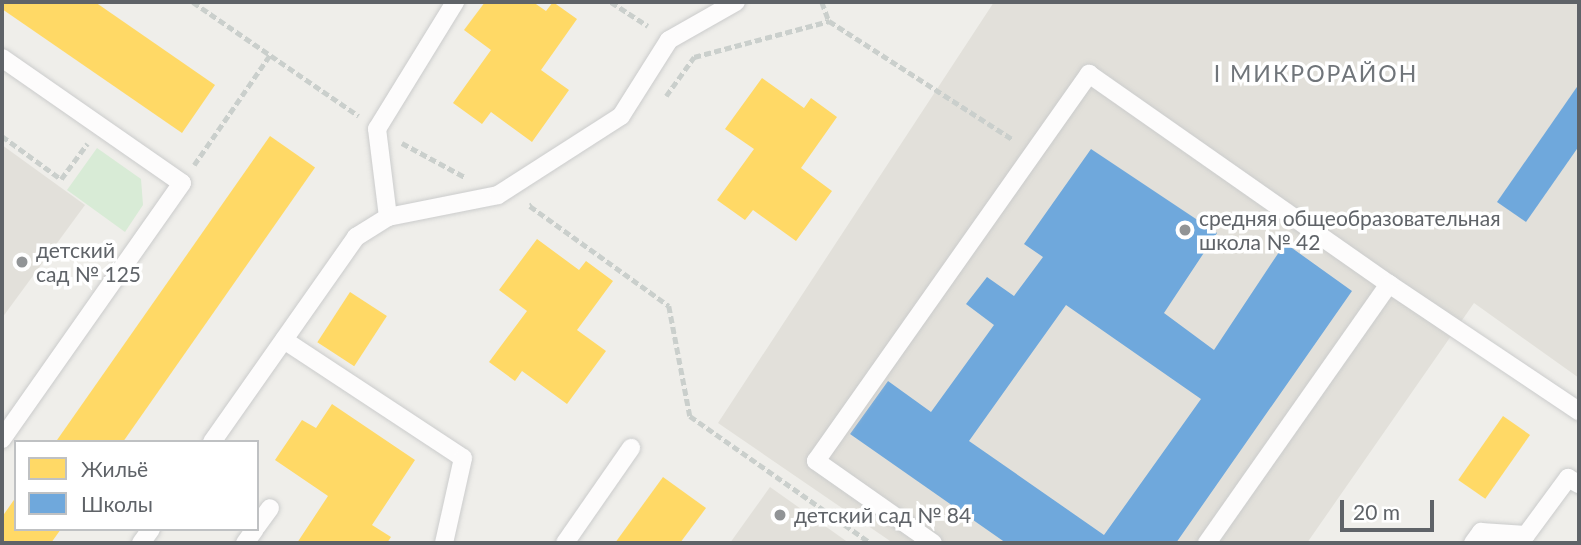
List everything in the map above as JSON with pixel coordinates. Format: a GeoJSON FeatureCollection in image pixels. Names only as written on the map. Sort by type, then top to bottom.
{"type":"FeatureCollection","features":[{"type":"Feature","properties":{"kind":"lane"},"geometry":{"type":"LineString","coordinates":[[388,217],[377,129],[455,2]]}},
{"type":"Feature","properties":{"kind":"lane"},"geometry":{"type":"LineString","coordinates":[[213,440],[356,237],[388,217],[498,195],[621,116],[669,40],[736,2]]}},
{"type":"Feature","properties":{"kind":"lane"},"geometry":{"type":"LineString","coordinates":[[2,58],[182,183],[2,439]]}},
{"type":"Feature","properties":{"kind":"lane"},"geometry":{"type":"LineString","coordinates":[[933,543],[816,461],[1089,74],[1389,284],[1579,411]]}},
{"type":"Feature","properties":{"kind":"lane"},"geometry":{"type":"LineString","coordinates":[[1207,543],[1389,284]]}},
{"type":"Feature","properties":{"kind":"lane"},"geometry":{"type":"LineString","coordinates":[[284,340],[463,458],[444,543]]}},
{"type":"Feature","properties":{"kind":"lane"},"geometry":{"type":"LineString","coordinates":[[565,543],[631,448]]}},
{"type":"Feature","properties":{"kind":"lane"},"geometry":{"type":"LineString","coordinates":[[1473,543],[1481,532],[1526,535],[1568,478],[1579,484]]}},
{"type":"Feature","properties":{"kind":"lane"},"geometry":{"type":"LineString","coordinates":[[259,524],[270,508]]}},
{"type":"Feature","properties":{"kind":"path"},"geometry":{"type":"LineString","coordinates":[[611,2],[669,40]]}},
{"type":"Feature","properties":{"kind":"path"},"geometry":{"type":"LineString","coordinates":[[822,2],[829,21],[937,88],[1033,153]]}},
{"type":"Feature","properties":{"kind":"path"},"geometry":{"type":"LineString","coordinates":[[665,98],[694,57],[829,21]]}},
{"type":"Feature","properties":{"kind":"path"},"geometry":{"type":"LineString","coordinates":[[182,183],[270,55]]}},
{"type":"Feature","properties":{"kind":"path"},"geometry":{"type":"LineString","coordinates":[[2,136],[61,180],[100,126]]}},
{"type":"Feature","properties":{"kind":"path"},"geometry":{"type":"LineString","coordinates":[[541,198],[530,206],[669,306],[690,416],[871,543]]}},
{"type":"Feature","properties":{"kind":"shaded area","name":"средняя общеобразовательная школа № 42"},"geometry":{"type":"Polygon","coordinates":[[[994,2],[1579,2],[1579,378],[1474,303],[1307,543],[893,543],[718,423],[994,2]]]}},
{"type":"Feature","properties":{"kind":"shaded area","name":"детский сад № 125"},"geometry":{"type":"Polygon","coordinates":[[[2,145],[85,205],[2,318],[2,145]]]}},
{"type":"Feature","properties":{"kind":"shaded area","name":"детский сад № 84"},"geometry":{"type":"Polygon","coordinates":[[[770,487],[849,543],[730,543],[770,487]]]}},
{"type":"Feature","properties":{"kind":"green space"},"geometry":{"type":"Polygon","coordinates":[[[97,148],[141,179],[143,205],[125,232],[67,190],[97,148]]]}},
{"type":"Feature","properties":{"kind":"building: Жильё"},"geometry":{"type":"Polygon","coordinates":[[[2,2],[95,2],[215,85],[182,133],[2,9],[2,2]]]}},
{"type":"Feature","properties":{"kind":"building: Жильё"},"geometry":{"type":"Polygon","coordinates":[[[485,2],[533,2],[546,11],[553,2],[577,19],[541,70],[569,90],[532,142],[491,112],[482,124],[453,103],[491,50],[464,30],[485,2]]]}},
{"type":"Feature","properties":{"kind":"building: Жильё"},"geometry":{"type":"Polygon","coordinates":[[[762,78],[804,108],[811,98],[837,117],[801,168],[832,191],[796,241],[753,210],[745,220],[717,200],[754,149],[725,129],[762,78]]]}},
{"type":"Feature","properties":{"kind":"building: Жильё"},"geometry":{"type":"Polygon","coordinates":[[[270,136],[315,168],[124,440],[57,440],[270,136]]]}},
{"type":"Feature","properties":{"kind":"building: Жильё"},"geometry":{"type":"Polygon","coordinates":[[[537,239],[579,270],[586,261],[613,281],[577,330],[606,351],[567,404],[522,371],[515,381],[489,362],[527,311],[499,290],[537,239]]]}},
{"type":"Feature","properties":{"kind":"building: Жильё"},"geometry":{"type":"Polygon","coordinates":[[[350,292],[387,316],[354,366],[317,342],[350,292]]]}},
{"type":"Feature","properties":{"kind":"building: Жильё"},"geometry":{"type":"Polygon","coordinates":[[[332,404],[415,460],[372,525],[391,537],[387,543],[297,543],[328,496],[275,460],[302,420],[316,428],[332,404]]]}},
{"type":"Feature","properties":{"kind":"building: Жильё"},"geometry":{"type":"Polygon","coordinates":[[[1503,416],[1530,435],[1485,499],[1458,480],[1503,416]]]}},
{"type":"Feature","properties":{"kind":"building: Жильё"},"geometry":{"type":"Polygon","coordinates":[[[663,477],[706,508],[680,543],[615,543],[663,477]]]}},
{"type":"Feature","properties":{"kind":"building: Жильё"},"geometry":{"type":"Polygon","coordinates":[[[14,500],[14,531],[60,531],[51,543],[2,543],[2,517],[14,500]]]}},
{"type":"Feature","properties":{"kind":"building: Школы"},"geometry":{"type":"Polygon","coordinates":[[[1579,84],[1579,146],[1526,222],[1497,202],[1579,84]]]}},
{"type":"Feature","properties":{"kind":"building: Школы"},"geometry":{"type":"Polygon","coordinates":[[[1091,149],[1217,233],[1164,313],[1214,350],[1285,243],[1352,291],[1176,543],[1006,543],[850,434],[888,381],[931,412],[994,325],[966,304],[987,277],[1014,296],[1043,257],[1024,244],[1091,149]],[[1066,305],[969,441],[1104,535],[1201,399],[1066,305]]]}},
{"type":"Feature","properties":{"kind":"place","name":"средняя общеобразовательная школа № 42"},"geometry":{"type":"Point","coordinates":[1185,230]}},
{"type":"Feature","properties":{"kind":"place","name":"детский сад № 125"},"geometry":{"type":"Point","coordinates":[22,262]}},
{"type":"Feature","properties":{"kind":"place","name":"детский сад № 84"},"geometry":{"type":"Point","coordinates":[780,515]}},
{"type":"Feature","properties":{"kind":"district","name":"I МИКРОРАЙОН"},"geometry":{"type":"Point","coordinates":[1316,73]}}]}
